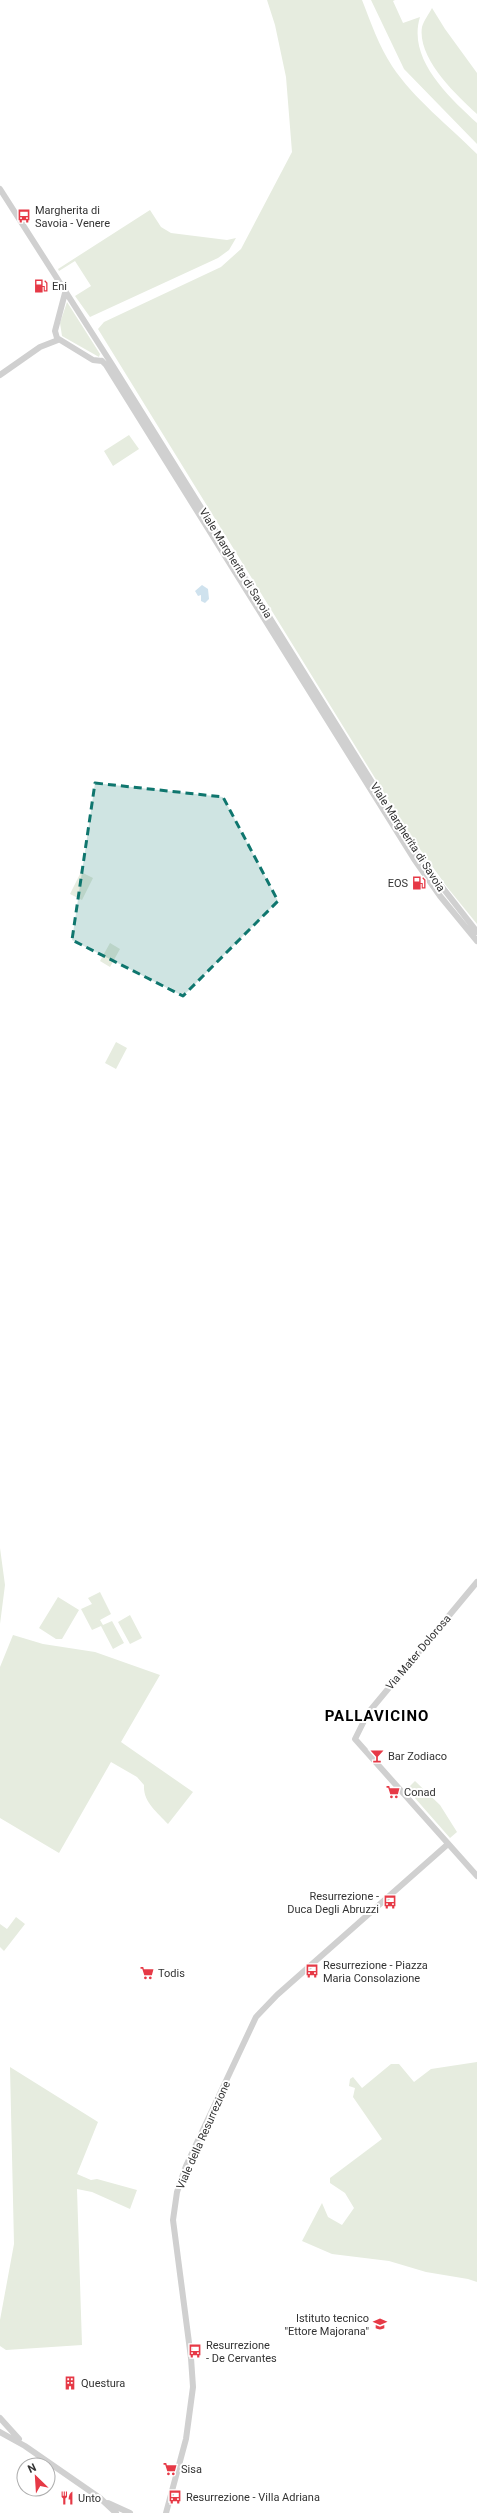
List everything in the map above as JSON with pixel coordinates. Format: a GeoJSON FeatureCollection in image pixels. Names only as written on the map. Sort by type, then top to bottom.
{"type":"FeatureCollection","features":[{"type":"Feature","properties":{"kind":"street","name":"Viale Margherita di Savoia"},"geometry":{"type":"LineString","coordinates":[[0,189],[66,297],[105,355],[418,856],[477,932]]}},
{"type":"Feature","properties":{"kind":"street"},"geometry":{"type":"LineString","coordinates":[[0,375],[40,347],[55,330],[66,297]]}},
{"type":"Feature","properties":{"kind":"street"},"geometry":{"type":"LineString","coordinates":[[55,330],[58,340],[94,360],[102,361],[105,355]]}},
{"type":"Feature","properties":{"kind":"street"},"geometry":{"type":"LineString","coordinates":[[40,347],[58,340]]}},
{"type":"Feature","properties":{"kind":"street","name":"Viale Margherita di Savoia"},"geometry":{"type":"LineString","coordinates":[[102,361],[106,365],[414,859],[444,901],[477,941]]}},
{"type":"Feature","properties":{"kind":"street","name":"Via Mater Dolorosa"},"geometry":{"type":"LineString","coordinates":[[448,1844],[355,1739],[368,1712],[477,1582]]}},
{"type":"Feature","properties":{"kind":"street"},"geometry":{"type":"LineString","coordinates":[[448,1844],[477,1876]]}},
{"type":"Feature","properties":{"kind":"street","name":"Viale della Resurrezione"},"geometry":{"type":"LineString","coordinates":[[166,2513],[186,2439],[193,2387],[192,2358],[173,2220],[177,2192],[186,2166],[256,2017],[277,1995],[448,1844]]}},
{"type":"Feature","properties":{"kind":"street"},"geometry":{"type":"LineString","coordinates":[[0,2418],[25,2446]]}},
{"type":"Feature","properties":{"kind":"street"},"geometry":{"type":"LineString","coordinates":[[0,2432],[25,2446],[100,2498],[130,2513]]}},
{"type":"Feature","properties":{"kind":"street"},"geometry":{"type":"LineString","coordinates":[[100,2498],[116,2513]]}},
{"type":"Feature","properties":{"kind":"highlighted area"},"geometry":{"type":"Polygon","coordinates":[[[95,783],[223,797],[278,901],[183,996],[72,940],[95,783]]]}},
{"type":"Feature","properties":{"kind":"shaded area"},"geometry":{"type":"Polygon","coordinates":[[[267,0],[362,0],[383,50],[392,66],[421,101],[477,154],[477,924],[447,887],[412,838],[98,329],[104,322],[221,267],[241,249],[292,152],[286,77],[275,25],[267,0]]]}},
{"type":"Feature","properties":{"kind":"shaded area"},"geometry":{"type":"Polygon","coordinates":[[[371,0],[395,0],[393,1],[403,23],[420,17],[418,33],[419,48],[425,62],[443,89],[477,123],[477,144],[404,69],[371,0]]]}},
{"type":"Feature","properties":{"kind":"shaded area"},"geometry":{"type":"Polygon","coordinates":[[[432,8],[445,29],[477,73],[477,114],[459,97],[440,75],[426,51],[422,39],[422,27],[432,8]]]}},
{"type":"Feature","properties":{"kind":"shaded area"},"geometry":{"type":"Polygon","coordinates":[[[150,210],[161,227],[171,233],[227,240],[236,238],[229,250],[218,258],[90,317],[75,296],[91,286],[75,261],[59,271],[58,269],[150,210]]]}},
{"type":"Feature","properties":{"kind":"shaded area"},"geometry":{"type":"Polygon","coordinates":[[[67,302],[100,354],[99,357],[62,336],[60,323],[67,302]]]}},
{"type":"Feature","properties":{"kind":"shaded area"},"geometry":{"type":"Polygon","coordinates":[[[129,435],[139,449],[113,466],[104,451],[129,435]]]}},
{"type":"Feature","properties":{"kind":"shaded area"},"geometry":{"type":"Polygon","coordinates":[[[81,872],[93,878],[82,900],[70,894],[81,872]]]}},
{"type":"Feature","properties":{"kind":"shaded area"},"geometry":{"type":"Polygon","coordinates":[[[110,943],[120,949],[110,967],[100,961],[110,943]]]}},
{"type":"Feature","properties":{"kind":"shaded area"},"geometry":{"type":"Polygon","coordinates":[[[116,1042],[127,1048],[116,1069],[105,1063],[116,1042]]]}},
{"type":"Feature","properties":{"kind":"shaded area"},"geometry":{"type":"Polygon","coordinates":[[[0,1548],[5,1585],[0,1624],[0,1548]]]}},
{"type":"Feature","properties":{"kind":"shaded area"},"geometry":{"type":"Polygon","coordinates":[[[100,1592],[111,1614],[100,1620],[103,1625],[112,1621],[124,1643],[113,1649],[101,1626],[92,1630],[81,1609],[92,1604],[88,1598],[100,1592]]]}},
{"type":"Feature","properties":{"kind":"shaded area"},"geometry":{"type":"Polygon","coordinates":[[[58,1597],[79,1610],[62,1639],[56,1639],[39,1628],[58,1597]]]}},
{"type":"Feature","properties":{"kind":"shaded area"},"geometry":{"type":"Polygon","coordinates":[[[130,1615],[142,1638],[130,1644],[118,1622],[130,1615]]]}},
{"type":"Feature","properties":{"kind":"shaded area"},"geometry":{"type":"Polygon","coordinates":[[[13,1635],[43,1644],[95,1652],[160,1675],[121,1742],[193,1792],[168,1824],[148,1802],[144,1791],[144,1785],[137,1777],[111,1762],[59,1853],[0,1818],[0,1667],[13,1635]]]}},
{"type":"Feature","properties":{"kind":"shaded area"},"geometry":{"type":"Polygon","coordinates":[[[415,1781],[440,1805],[457,1832],[450,1838],[407,1789],[415,1781]]]}},
{"type":"Feature","properties":{"kind":"shaded area"},"geometry":{"type":"Polygon","coordinates":[[[16,1917],[25,1924],[4,1951],[0,1947],[0,1924],[7,1929],[16,1917]]]}},
{"type":"Feature","properties":{"kind":"shaded area"},"geometry":{"type":"Polygon","coordinates":[[[477,2062],[477,2282],[468,2279],[426,2272],[389,2261],[332,2254],[302,2241],[322,2203],[328,2217],[342,2225],[354,2208],[345,2193],[330,2183],[330,2178],[382,2139],[353,2097],[355,2088],[349,2086],[350,2079],[353,2077],[362,2088],[391,2064],[399,2064],[414,2082],[431,2069],[477,2062]]]}},
{"type":"Feature","properties":{"kind":"shaded area"},"geometry":{"type":"Polygon","coordinates":[[[10,2067],[98,2122],[77,2174],[91,2180],[97,2179],[137,2190],[130,2209],[92,2192],[77,2189],[82,2345],[6,2350],[0,2346],[0,2320],[14,2244],[10,2067]]]}},
{"type":"Feature","properties":{"kind":"water"},"geometry":{"type":"Polygon","coordinates":[[[202,585],[208,589],[209,599],[205,603],[201,601],[201,595],[198,596],[195,591],[202,585]]]}},
{"type":"Feature","properties":{"kind":"place","name":"Margherita di Savoia - Venere"},"geometry":{"type":"Point","coordinates":[24,216]}},
{"type":"Feature","properties":{"kind":"place","name":"Eni"},"geometry":{"type":"Point","coordinates":[41,286]}},
{"type":"Feature","properties":{"kind":"place","name":"EOS"},"geometry":{"type":"Point","coordinates":[419,883]}},
{"type":"Feature","properties":{"kind":"place","name":"Bar Zodiaco"},"geometry":{"type":"Point","coordinates":[377,1756]}},
{"type":"Feature","properties":{"kind":"place","name":"Conad"},"geometry":{"type":"Point","coordinates":[393,1792]}},
{"type":"Feature","properties":{"kind":"place","name":"Resurrezione - Duca Degli Abruzzi"},"geometry":{"type":"Point","coordinates":[390,1902]}},
{"type":"Feature","properties":{"kind":"place","name":"Resurrezione - Piazza Maria Consolazione"},"geometry":{"type":"Point","coordinates":[312,1971]}},
{"type":"Feature","properties":{"kind":"place","name":"Todis"},"geometry":{"type":"Point","coordinates":[147,1973]}},
{"type":"Feature","properties":{"kind":"place","name":"Istituto tecnico \"Ettore Majorana\""},"geometry":{"type":"Point","coordinates":[380,2324]}},
{"type":"Feature","properties":{"kind":"place","name":"Resurrezione - De Cervantes"},"geometry":{"type":"Point","coordinates":[195,2351]}},
{"type":"Feature","properties":{"kind":"place","name":"Questura"},"geometry":{"type":"Point","coordinates":[70,2383]}},
{"type":"Feature","properties":{"kind":"place","name":"Sisa"},"geometry":{"type":"Point","coordinates":[170,2469]}},
{"type":"Feature","properties":{"kind":"place","name":"Resurrezione - Villa Adriana"},"geometry":{"type":"Point","coordinates":[175,2497]}},
{"type":"Feature","properties":{"kind":"place","name":"Unto"},"geometry":{"type":"Point","coordinates":[67,2498]}},
{"type":"Feature","properties":{"kind":"district","name":"PALLAVICINO"},"geometry":{"type":"Point","coordinates":[377,1716]}}]}
